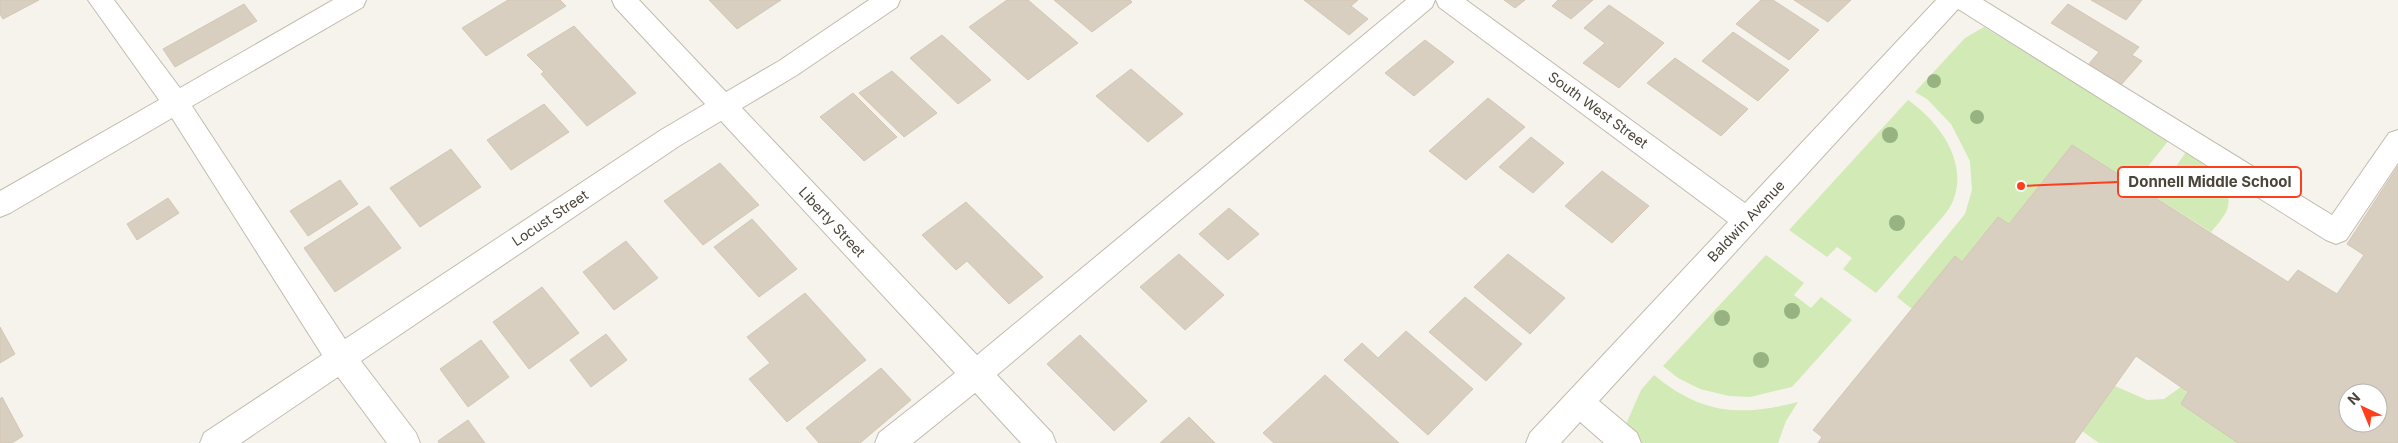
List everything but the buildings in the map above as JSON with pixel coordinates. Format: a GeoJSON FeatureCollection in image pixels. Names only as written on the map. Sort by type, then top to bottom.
{"type":"FeatureCollection","features":[{"type":"Feature","properties":{"kind":"street"},"geometry":{"type":"LineString","coordinates":[[100,0],[176,103],[341,358],[405,443]]}},
{"type":"Feature","properties":{"kind":"street"},"geometry":{"type":"LineString","coordinates":[[0,205],[354,0]]}},
{"type":"Feature","properties":{"kind":"street","name":"Liberty Street"},"geometry":{"type":"LineString","coordinates":[[624,0],[1041,443]]}},
{"type":"Feature","properties":{"kind":"street","name":"Locust Street"},"geometry":{"type":"LineString","coordinates":[[215,443],[670,138],[788,68],[888,0]]}},
{"type":"Feature","properties":{"kind":"street"},"geometry":{"type":"LineString","coordinates":[[890,443],[976,374],[1423,0]]}},
{"type":"Feature","properties":{"kind":"street","name":"South West Street"},"geometry":{"type":"LineString","coordinates":[[1448,0],[1746,220]]}},
{"type":"Feature","properties":{"kind":"street","name":"Baldwin Avenue"},"geometry":{"type":"LineString","coordinates":[[1541,443],[1951,0]]}},
{"type":"Feature","properties":{"kind":"street"},"geometry":{"type":"LineString","coordinates":[[1963,0],[2336,232],[2398,141]]}},
{"type":"Feature","properties":{"kind":"street"},"geometry":{"type":"LineString","coordinates":[[1578,402],[1626,443]]}},
{"type":"Feature","properties":{"kind":"green space"},"geometry":{"type":"Polygon","coordinates":[[[1984,27],[2169,140],[2134,184],[2073,146],[2009,224],[1998,217],[1962,262],[1955,257],[1912,309],[1897,297],[1965,214],[1972,190],[1970,161],[1951,124],[1927,99],[1915,92],[1965,38],[1984,27]]]}},
{"type":"Feature","properties":{"kind":"green space"},"geometry":{"type":"Polygon","coordinates":[[[1908,100],[1930,119],[1948,143],[1957,171],[1957,186],[1953,201],[1945,214],[1876,293],[1843,269],[1852,258],[1837,247],[1827,257],[1789,230],[1908,100]]]}},
{"type":"Feature","properties":{"kind":"green space"},"geometry":{"type":"Polygon","coordinates":[[[2186,152],[2210,168],[2223,183],[2227,191],[2229,200],[2227,210],[2211,232],[2155,197],[2186,152]]]}},
{"type":"Feature","properties":{"kind":"green space"},"geometry":{"type":"Polygon","coordinates":[[[1766,255],[1804,283],[1794,295],[1811,308],[1821,297],[1852,320],[1792,387],[1750,397],[1729,396],[1700,389],[1678,378],[1663,366],[1766,255]]]}},
{"type":"Feature","properties":{"kind":"green space"},"geometry":{"type":"Polygon","coordinates":[[[1654,375],[1688,398],[1722,409],[1758,410],[1798,402],[1786,421],[1778,443],[1638,443],[1623,431],[1641,390],[1654,375]]]}},
{"type":"Feature","properties":{"kind":"green space"},"geometry":{"type":"Polygon","coordinates":[[[2115,386],[2147,400],[2164,399],[2181,387],[2238,443],[2099,443],[2082,431],[2115,386]]]}},
{"type":"Feature","properties":{"kind":"place","name":"Donnell Middle School"},"geometry":{"type":"Point","coordinates":[2021,186]}}]}
